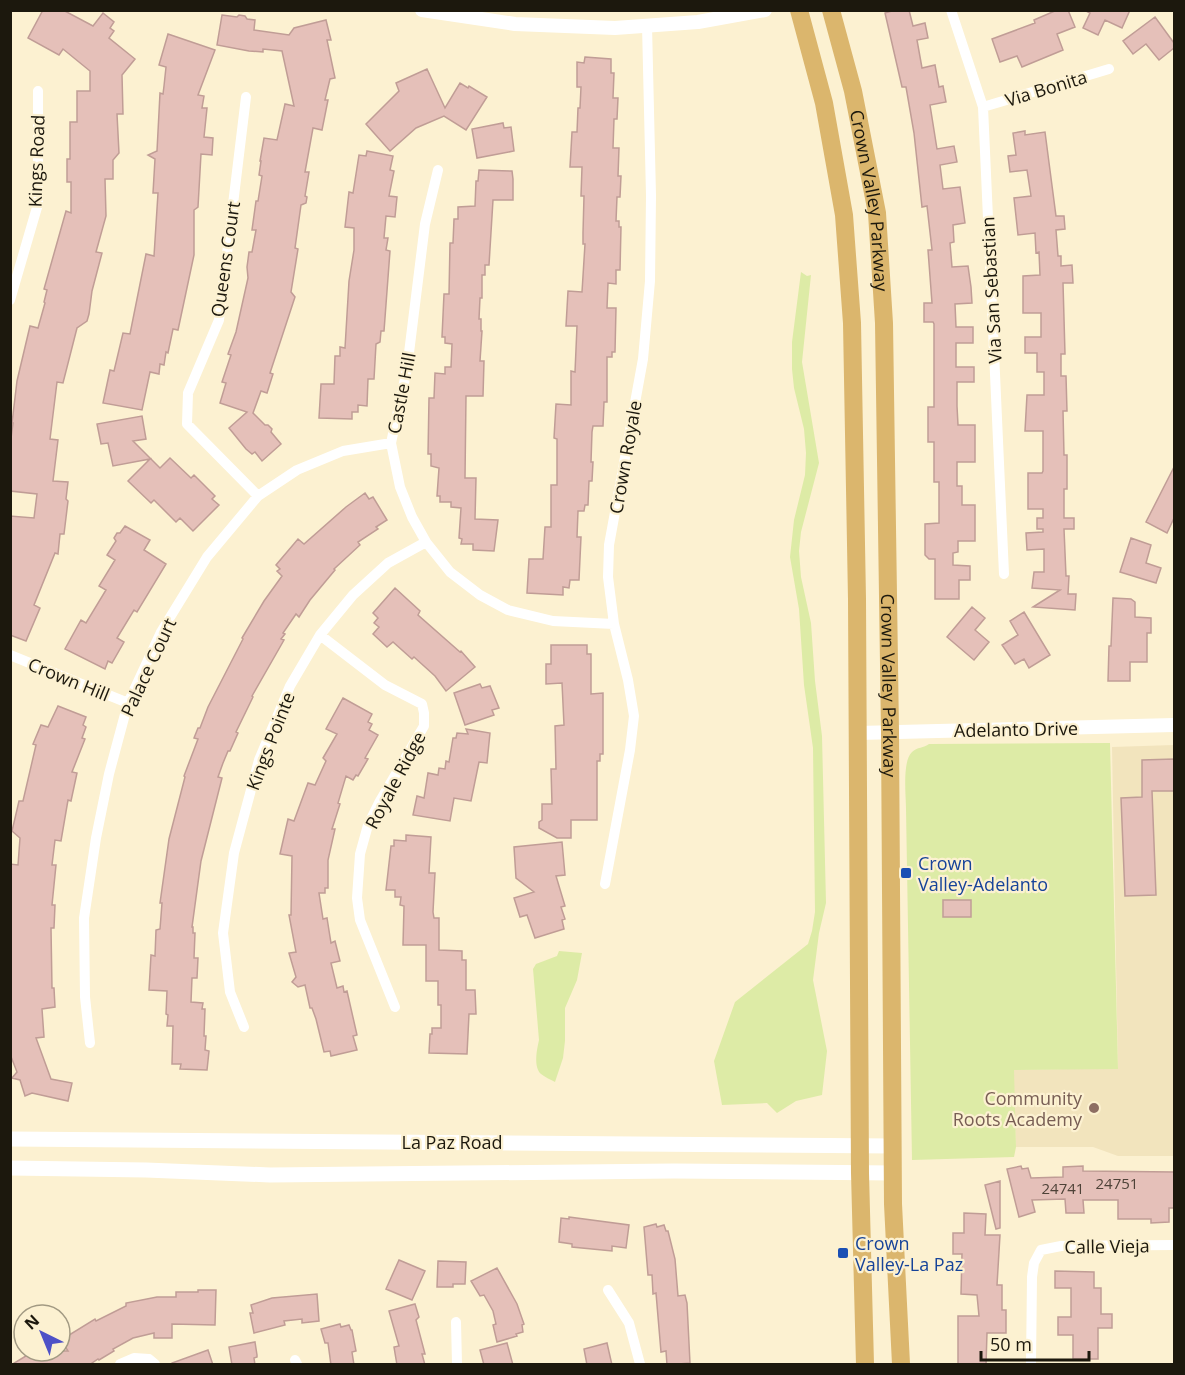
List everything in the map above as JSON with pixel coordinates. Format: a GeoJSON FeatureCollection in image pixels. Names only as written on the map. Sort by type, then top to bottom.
{"type":"FeatureCollection","features":[{"type":"Feature","properties":{"kind":"main road","name":"Crown Valley Parkway"},"geometry":{"type":"LineString","coordinates":[[799,10],[824,103],[844,215],[852,323],[857,599],[860,1173],[865,1365]]}},
{"type":"Feature","properties":{"kind":"main road","name":"Crown Valley Parkway"},"geometry":{"type":"LineString","coordinates":[[831,10],[853,91],[877,213],[884,323],[893,1173],[901,1365]]}},
{"type":"Feature","properties":{"kind":"main road","name":"La Paz Road"},"geometry":{"type":"LineString","coordinates":[[10,1140],[893,1146]]}},
{"type":"Feature","properties":{"kind":"main road","name":"La Paz Road"},"geometry":{"type":"LineString","coordinates":[[10,1168],[270,1175],[674,1171],[893,1173]]}},
{"type":"Feature","properties":{"kind":"street"},"geometry":{"type":"LineString","coordinates":[[422,10],[515,24],[615,28],[698,22],[765,10]]}},
{"type":"Feature","properties":{"kind":"street","name":"Via San Sebastian"},"geometry":{"type":"LineString","coordinates":[[951,10],[983,107],[1004,574]]}},
{"type":"Feature","properties":{"kind":"street","name":"Crown Royale"},"geometry":{"type":"LineString","coordinates":[[605,884],[630,750],[634,716],[614,624],[608,577],[609,545],[643,359],[650,281],[651,196],[647,25]]}},
{"type":"Feature","properties":{"kind":"street","name":"Via Bonita"},"geometry":{"type":"LineString","coordinates":[[983,107],[1109,69]]}},
{"type":"Feature","properties":{"kind":"street","name":"Kings Road"},"geometry":{"type":"LineString","coordinates":[[10,300],[38,204],[38,91]]}},
{"type":"Feature","properties":{"kind":"street","name":"Queens Court"},"geometry":{"type":"LineString","coordinates":[[246,97],[219,321],[188,393],[187,424],[258,496]]}},
{"type":"Feature","properties":{"kind":"street","name":"Castle Hill"},"geometry":{"type":"LineString","coordinates":[[438,170],[425,224],[407,369],[392,443],[400,487],[412,517],[426,542],[450,572],[480,595],[508,610],[553,621],[614,624]]}},
{"type":"Feature","properties":{"kind":"street","name":"Palace Court"},"geometry":{"type":"LineString","coordinates":[[90,1043],[85,997],[84,918],[96,838],[109,774],[128,703],[161,632],[207,557],[258,496],[297,470],[343,451],[392,443]]}},
{"type":"Feature","properties":{"kind":"street","name":"Kings Pointe"},"geometry":{"type":"LineString","coordinates":[[244,1027],[230,992],[224,933],[234,853],[259,760],[290,686],[320,635],[353,595],[388,563],[426,542]]}},
{"type":"Feature","properties":{"kind":"street","name":"Royale Ridge"},"geometry":{"type":"LineString","coordinates":[[320,635],[385,685],[422,704],[424,713],[424,726],[376,809],[368,825],[360,854],[357,898],[360,920],[395,1007]]}},
{"type":"Feature","properties":{"kind":"street","name":"Crown Hill"},"geometry":{"type":"LineString","coordinates":[[10,655],[128,703]]}},
{"type":"Feature","properties":{"kind":"street","name":"Adelanto Drive"},"geometry":{"type":"LineString","coordinates":[[858,733],[1174,725]]}},
{"type":"Feature","properties":{"kind":"street","name":"Calle Vieja"},"geometry":{"type":"LineString","coordinates":[[1030,1365],[1032,1277],[1034,1263],[1041,1250],[1061,1246],[1174,1245]]}},
{"type":"Feature","properties":{"kind":"street"},"geometry":{"type":"LineString","coordinates":[[608,1290],[630,1323],[640,1365]]}},
{"type":"Feature","properties":{"kind":"street"},"geometry":{"type":"LineString","coordinates":[[456,1322],[457,1365]]}},
{"type":"Feature","properties":{"kind":"street"},"geometry":{"type":"LineString","coordinates":[[120,1365],[134,1358],[149,1359],[155,1365]]}},
{"type":"Feature","properties":{"kind":"shaded area"},"geometry":{"type":"Polygon","coordinates":[[[1174,745],[1174,1156],[1118,1156],[1093,1147],[1016,1147],[1013,1070],[1118,1068],[1112,747],[1174,745]]]}},
{"type":"Feature","properties":{"kind":"green space"},"geometry":{"type":"Polygon","coordinates":[[[801,272],[807,276],[811,275],[802,362],[819,463],[801,532],[799,551],[801,577],[811,623],[822,736],[826,903],[819,933],[813,980],[827,1051],[822,1095],[796,1101],[777,1113],[767,1103],[722,1105],[714,1061],[735,1002],[808,944],[815,912],[813,748],[804,685],[799,609],[790,557],[794,520],[805,475],[806,453],[804,429],[792,369],[792,342],[801,272]]]}},
{"type":"Feature","properties":{"kind":"green space"},"geometry":{"type":"Polygon","coordinates":[[[1110,743],[1118,1069],[1014,1070],[1016,1147],[1014,1157],[912,1160],[905,788],[909,756],[914,750],[929,744],[1110,743]]]}},
{"type":"Feature","properties":{"kind":"green space"},"geometry":{"type":"Polygon","coordinates":[[[559,951],[582,953],[577,980],[565,1008],[563,1058],[555,1082],[541,1074],[537,1067],[539,1040],[533,969],[536,964],[557,956],[559,951]]]}},
{"type":"Feature","properties":{"kind":"building"},"geometry":{"type":"Polygon","coordinates":[[[43,10],[63,10],[93,26],[103,13],[114,22],[110,28],[114,31],[109,38],[135,59],[122,75],[123,114],[117,114],[119,153],[113,160],[113,179],[105,179],[106,216],[96,252],[102,253],[92,291],[89,314],[87,321],[77,328],[63,383],[57,382],[50,439],[58,440],[53,481],[68,482],[64,534],[60,534],[58,554],[55,553],[34,605],[40,608],[26,641],[10,635],[10,516],[34,518],[37,494],[10,491],[12,423],[17,381],[30,326],[38,328],[47,290],[44,289],[66,211],[71,213],[71,182],[67,182],[67,159],[70,159],[70,122],[77,122],[77,91],[90,91],[90,71],[63,49],[59,55],[28,38],[43,10]]]}},
{"type":"Feature","properties":{"kind":"building"},"geometry":{"type":"Polygon","coordinates":[[[909,10],[913,26],[925,23],[928,38],[917,40],[922,68],[935,65],[939,87],[943,86],[946,102],[930,105],[937,149],[954,146],[957,162],[940,165],[943,189],[960,187],[965,223],[953,225],[954,242],[950,243],[952,267],[968,266],[971,287],[972,303],[955,304],[956,327],[973,327],[973,343],[956,343],[956,367],[974,367],[974,382],[957,382],[957,406],[958,425],[975,425],[975,462],[957,462],[957,486],[962,486],[962,505],[975,505],[975,541],[958,541],[958,552],[953,553],[953,565],[970,566],[970,580],[959,580],[959,599],[935,599],[935,559],[929,559],[925,555],[925,524],[939,523],[939,482],[934,482],[934,442],[928,442],[928,407],[934,407],[934,324],[924,322],[924,303],[932,303],[928,250],[932,250],[927,206],[922,207],[914,133],[906,87],[902,87],[885,13],[909,10]]]}},
{"type":"Feature","properties":{"kind":"building"},"geometry":{"type":"Polygon","coordinates":[[[1057,10],[1068,10],[1075,27],[1057,34],[1063,50],[1022,67],[1017,56],[1000,62],[992,39],[1035,23],[1034,20],[1057,10]]]}},
{"type":"Feature","properties":{"kind":"building"},"geometry":{"type":"Polygon","coordinates":[[[1084,10],[1130,10],[1122,28],[1105,20],[1098,35],[1083,28],[1090,13],[1084,10]]]}},
{"type":"Feature","properties":{"kind":"building"},"geometry":{"type":"Polygon","coordinates":[[[222,15],[245,16],[247,19],[255,20],[254,30],[289,35],[294,28],[326,20],[331,40],[327,40],[335,78],[330,79],[322,130],[313,128],[305,172],[309,172],[305,196],[307,197],[306,203],[301,205],[295,248],[298,249],[291,292],[295,297],[270,373],[273,374],[267,393],[261,391],[253,413],[272,429],[271,432],[281,444],[262,461],[255,452],[252,454],[246,449],[229,428],[247,412],[220,403],[226,383],[222,382],[231,355],[228,354],[236,332],[248,278],[249,252],[252,252],[256,230],[252,230],[262,176],[259,175],[264,138],[277,140],[285,104],[294,106],[282,51],[263,49],[263,52],[249,51],[217,45],[222,15]]]}},
{"type":"Feature","properties":{"kind":"building"},"geometry":{"type":"Polygon","coordinates":[[[1155,17],[1174,43],[1174,48],[1159,60],[1146,44],[1133,54],[1123,41],[1155,17]]]}},
{"type":"Feature","properties":{"kind":"building"},"geometry":{"type":"Polygon","coordinates":[[[168,34],[215,50],[198,95],[204,96],[202,108],[207,108],[204,137],[213,138],[212,155],[201,154],[198,207],[194,210],[194,255],[178,330],[173,329],[168,353],[166,352],[164,365],[160,364],[159,374],[150,372],[142,410],[103,403],[110,370],[114,371],[123,333],[130,334],[146,254],[154,256],[158,193],[153,193],[155,159],[148,155],[157,151],[160,93],[163,94],[166,67],[159,65],[168,34]]]}},
{"type":"Feature","properties":{"kind":"building"},"geometry":{"type":"Polygon","coordinates":[[[585,57],[611,59],[611,73],[614,73],[613,98],[618,98],[617,119],[614,119],[613,148],[619,148],[618,176],[621,176],[616,221],[619,221],[619,227],[621,227],[620,270],[616,270],[616,284],[608,283],[607,308],[616,308],[615,352],[612,352],[612,357],[607,357],[607,402],[604,402],[603,426],[593,426],[592,481],[589,481],[588,505],[585,505],[584,511],[578,511],[577,537],[581,537],[579,580],[570,580],[569,588],[563,587],[563,595],[527,593],[529,559],[543,559],[545,527],[551,527],[551,485],[557,485],[557,439],[554,438],[556,404],[571,405],[571,371],[575,372],[577,326],[566,326],[568,291],[582,292],[585,244],[583,244],[584,196],[581,196],[582,167],[570,167],[572,132],[577,132],[578,108],[580,108],[581,87],[577,87],[577,62],[584,63],[585,57]]]}},
{"type":"Feature","properties":{"kind":"building"},"geometry":{"type":"Polygon","coordinates":[[[427,69],[445,108],[460,83],[487,97],[466,130],[444,116],[416,128],[390,151],[366,124],[399,91],[396,83],[427,69]]]}},
{"type":"Feature","properties":{"kind":"building"},"geometry":{"type":"Polygon","coordinates":[[[503,123],[504,128],[511,127],[514,151],[477,158],[472,129],[503,123]]]}},
{"type":"Feature","properties":{"kind":"building"},"geometry":{"type":"Polygon","coordinates":[[[1025,131],[1025,135],[1045,132],[1056,216],[1064,216],[1065,229],[1056,230],[1058,256],[1061,256],[1061,266],[1072,265],[1073,283],[1063,283],[1065,354],[1061,354],[1061,376],[1066,376],[1067,411],[1063,411],[1064,455],[1067,455],[1064,518],[1074,518],[1074,529],[1064,529],[1066,576],[1069,576],[1068,594],[1076,594],[1075,610],[1033,607],[1060,590],[1032,588],[1034,572],[1044,572],[1044,549],[1027,550],[1026,533],[1043,532],[1043,529],[1037,529],[1037,518],[1043,518],[1043,509],[1028,509],[1028,473],[1042,473],[1043,471],[1043,431],[1025,431],[1027,395],[1044,395],[1044,372],[1037,372],[1037,353],[1025,353],[1025,337],[1041,337],[1041,313],[1023,313],[1023,276],[1040,275],[1035,233],[1018,235],[1014,198],[1031,196],[1027,170],[1010,172],[1008,156],[1016,155],[1013,133],[1025,131]]]}},
{"type":"Feature","properties":{"kind":"building"},"geometry":{"type":"Polygon","coordinates":[[[367,151],[393,156],[390,170],[394,171],[389,196],[397,197],[395,217],[386,216],[384,238],[388,238],[386,250],[390,251],[384,331],[381,331],[380,342],[376,344],[374,379],[368,379],[367,406],[358,405],[358,412],[352,412],[352,419],[319,418],[321,384],[334,384],[335,356],[340,356],[340,347],[345,348],[354,228],[345,227],[349,192],[353,193],[359,155],[366,156],[367,151]]]}},
{"type":"Feature","properties":{"kind":"building"},"geometry":{"type":"Polygon","coordinates":[[[479,170],[512,171],[513,179],[513,200],[493,200],[489,265],[485,265],[485,275],[482,275],[479,319],[481,319],[482,331],[480,361],[484,361],[483,396],[466,396],[465,478],[476,478],[475,519],[498,520],[494,551],[473,550],[473,544],[461,544],[462,539],[459,538],[461,508],[451,507],[451,502],[440,502],[440,496],[437,496],[439,468],[431,466],[431,454],[428,454],[429,398],[434,398],[435,373],[445,374],[445,367],[451,367],[452,344],[445,343],[445,337],[442,337],[444,294],[449,294],[450,243],[453,243],[454,219],[458,219],[458,207],[475,206],[479,170]]]}},
{"type":"Feature","properties":{"kind":"building"},"geometry":{"type":"Polygon","coordinates":[[[142,416],[146,439],[133,441],[160,468],[170,458],[191,478],[194,475],[215,496],[212,499],[219,505],[193,531],[180,518],[176,522],[154,500],[151,503],[128,481],[150,459],[113,466],[108,443],[101,444],[97,424],[142,416]]]}},
{"type":"Feature","properties":{"kind":"building"},"geometry":{"type":"Polygon","coordinates":[[[1174,467],[1174,518],[1167,533],[1146,522],[1174,467]]]}},
{"type":"Feature","properties":{"kind":"building"},"geometry":{"type":"Polygon","coordinates":[[[365,493],[369,499],[373,497],[387,520],[358,542],[360,545],[334,569],[299,617],[296,614],[283,633],[285,634],[281,639],[284,640],[252,696],[218,777],[222,778],[201,861],[192,927],[195,933],[194,958],[198,958],[197,978],[192,978],[191,1002],[203,1003],[202,1009],[205,1009],[205,1050],[209,1051],[207,1070],[180,1069],[181,1064],[172,1064],[173,1026],[167,1026],[167,991],[149,990],[151,955],[155,956],[156,930],[160,929],[162,903],[160,903],[169,839],[184,776],[198,739],[194,738],[242,638],[282,576],[277,571],[280,569],[276,565],[298,539],[304,544],[365,493]]]}},
{"type":"Feature","properties":{"kind":"building"},"geometry":{"type":"Polygon","coordinates":[[[125,526],[150,540],[144,550],[166,564],[137,612],[134,610],[117,638],[124,642],[112,663],[108,661],[105,669],[65,649],[81,620],[86,623],[106,590],[99,586],[115,560],[107,555],[116,541],[114,538],[117,533],[120,533],[125,526]]]}},
{"type":"Feature","properties":{"kind":"building"},"geometry":{"type":"Polygon","coordinates":[[[1131,538],[1151,545],[1146,563],[1161,568],[1156,583],[1120,572],[1131,538]]]}},
{"type":"Feature","properties":{"kind":"building"},"geometry":{"type":"Polygon","coordinates":[[[395,588],[420,611],[418,615],[461,651],[475,667],[446,691],[435,676],[414,657],[412,659],[393,642],[387,647],[373,634],[379,627],[374,623],[378,618],[373,613],[395,588]]]}},
{"type":"Feature","properties":{"kind":"building"},"geometry":{"type":"Polygon","coordinates":[[[1113,598],[1131,599],[1135,602],[1135,617],[1151,618],[1151,633],[1147,633],[1147,662],[1130,662],[1130,681],[1108,681],[1113,598]]]}},
{"type":"Feature","properties":{"kind":"building"},"geometry":{"type":"Polygon","coordinates":[[[972,607],[985,618],[975,630],[989,642],[974,660],[947,637],[972,607]]]}},
{"type":"Feature","properties":{"kind":"building"},"geometry":{"type":"Polygon","coordinates":[[[1024,612],[1050,655],[1029,668],[1024,659],[1015,664],[1002,645],[1018,635],[1010,621],[1024,612]]]}},
{"type":"Feature","properties":{"kind":"building"},"geometry":{"type":"Polygon","coordinates":[[[551,645],[587,645],[587,654],[591,654],[591,694],[603,693],[603,754],[600,754],[600,761],[597,761],[597,820],[571,820],[571,838],[557,838],[539,828],[539,822],[542,820],[542,804],[552,804],[551,769],[556,769],[555,726],[564,725],[562,683],[546,684],[546,664],[551,664],[551,645]]]}},
{"type":"Feature","properties":{"kind":"building"},"geometry":{"type":"Polygon","coordinates":[[[480,684],[482,688],[490,686],[499,708],[492,710],[494,715],[465,725],[454,693],[480,684]]]}},
{"type":"Feature","properties":{"kind":"building"},"geometry":{"type":"Polygon","coordinates":[[[343,698],[372,714],[368,722],[372,724],[369,730],[378,735],[358,776],[356,775],[353,780],[346,776],[332,829],[335,829],[328,860],[328,888],[325,888],[325,893],[319,893],[323,919],[327,918],[331,943],[335,941],[340,961],[331,963],[337,988],[343,986],[344,992],[347,991],[357,1035],[353,1036],[357,1050],[331,1056],[330,1051],[324,1052],[305,985],[298,987],[292,982],[296,977],[289,953],[296,952],[289,915],[291,915],[292,856],[280,854],[288,819],[294,821],[308,783],[315,785],[326,761],[323,758],[337,734],[326,729],[343,698]]]}},
{"type":"Feature","properties":{"kind":"building"},"geometry":{"type":"Polygon","coordinates":[[[58,706],[86,717],[83,725],[86,727],[82,738],[85,739],[72,772],[77,773],[71,801],[68,800],[61,841],[55,840],[52,865],[56,865],[52,905],[55,905],[54,928],[51,928],[52,988],[54,988],[55,1007],[42,1009],[44,1037],[36,1038],[51,1079],[72,1083],[68,1101],[32,1093],[25,1096],[20,1080],[12,1078],[17,1072],[10,1054],[10,864],[18,865],[20,838],[12,831],[19,801],[23,801],[36,745],[33,744],[41,725],[48,727],[58,706]]]}},
{"type":"Feature","properties":{"kind":"building"},"geometry":{"type":"Polygon","coordinates":[[[466,729],[490,733],[487,763],[479,762],[471,801],[454,798],[450,821],[413,815],[417,796],[424,798],[428,773],[438,775],[439,768],[445,769],[446,761],[449,762],[453,738],[456,738],[457,733],[468,734],[466,729]]]}},
{"type":"Feature","properties":{"kind":"building"},"geometry":{"type":"Polygon","coordinates":[[[1174,759],[1174,791],[1152,791],[1156,895],[1125,896],[1121,798],[1142,797],[1142,760],[1174,759]]]}},
{"type":"Feature","properties":{"kind":"building"},"geometry":{"type":"Polygon","coordinates":[[[406,835],[431,837],[429,873],[435,873],[433,912],[434,918],[439,918],[439,950],[462,951],[462,960],[466,960],[466,990],[475,990],[476,1014],[469,1014],[467,1054],[429,1053],[432,1028],[441,1028],[438,981],[426,981],[426,945],[403,945],[404,906],[400,905],[401,897],[395,897],[395,890],[386,890],[391,846],[394,846],[394,840],[406,841],[406,835]]]}},
{"type":"Feature","properties":{"kind":"building"},"geometry":{"type":"Polygon","coordinates":[[[562,842],[565,875],[556,876],[565,906],[561,907],[565,919],[562,920],[564,929],[535,938],[527,915],[520,917],[514,898],[534,892],[516,878],[514,847],[562,842]]]}},
{"type":"Feature","properties":{"kind":"building"},"geometry":{"type":"Polygon","coordinates":[[[943,900],[971,900],[971,917],[943,917],[943,900]]]}},
{"type":"Feature","properties":{"kind":"building"},"geometry":{"type":"Polygon","coordinates":[[[1021,1166],[1022,1169],[1028,1168],[1031,1178],[1063,1177],[1063,1167],[1083,1166],[1083,1171],[1174,1172],[1174,1208],[1169,1208],[1169,1222],[1151,1223],[1151,1219],[1118,1219],[1118,1200],[1083,1200],[1084,1213],[1066,1213],[1065,1199],[1032,1200],[1035,1212],[1019,1217],[1007,1169],[1021,1166]]]}},
{"type":"Feature","properties":{"kind":"building"},"geometry":{"type":"Polygon","coordinates":[[[1000,1181],[1000,1228],[996,1229],[985,1185],[1000,1181]]]}},
{"type":"Feature","properties":{"kind":"building"},"geometry":{"type":"Polygon","coordinates":[[[964,1213],[986,1214],[985,1235],[1000,1235],[997,1285],[1002,1285],[1002,1310],[1006,1310],[1006,1333],[987,1333],[986,1365],[958,1365],[958,1316],[979,1316],[977,1295],[961,1294],[962,1254],[953,1254],[953,1233],[964,1233],[964,1213]]]}},
{"type":"Feature","properties":{"kind":"building"},"geometry":{"type":"Polygon","coordinates":[[[569,1217],[629,1225],[626,1248],[612,1246],[612,1251],[572,1247],[572,1244],[559,1242],[561,1218],[569,1219],[569,1217]]]}},
{"type":"Feature","properties":{"kind":"building"},"geometry":{"type":"Polygon","coordinates":[[[656,1224],[657,1227],[664,1225],[668,1231],[675,1259],[678,1296],[685,1295],[687,1303],[690,1363],[667,1365],[666,1351],[661,1352],[656,1293],[653,1294],[652,1275],[648,1275],[644,1227],[656,1224]]]}},
{"type":"Feature","properties":{"kind":"building"},"geometry":{"type":"Polygon","coordinates":[[[399,1260],[425,1271],[412,1300],[386,1289],[399,1260]]]}},
{"type":"Feature","properties":{"kind":"building"},"geometry":{"type":"Polygon","coordinates":[[[438,1261],[466,1262],[465,1284],[437,1287],[438,1261]]]}},
{"type":"Feature","properties":{"kind":"building"},"geometry":{"type":"Polygon","coordinates":[[[497,1268],[517,1304],[524,1324],[522,1325],[523,1332],[516,1334],[517,1336],[497,1342],[493,1311],[484,1295],[480,1296],[471,1281],[497,1268]]]}},
{"type":"Feature","properties":{"kind":"building"},"geometry":{"type":"Polygon","coordinates":[[[1055,1271],[1094,1272],[1094,1288],[1101,1288],[1101,1314],[1112,1314],[1112,1328],[1098,1328],[1098,1359],[1073,1359],[1073,1335],[1058,1335],[1058,1317],[1071,1317],[1071,1288],[1055,1288],[1055,1271]]]}},
{"type":"Feature","properties":{"kind":"building"},"geometry":{"type":"Polygon","coordinates":[[[198,1290],[216,1290],[215,1325],[172,1324],[172,1338],[154,1338],[154,1333],[133,1338],[89,1365],[11,1365],[14,1363],[72,1363],[72,1333],[95,1319],[96,1321],[126,1306],[126,1303],[157,1297],[176,1297],[176,1292],[198,1292],[198,1290]]]}},
{"type":"Feature","properties":{"kind":"building"},"geometry":{"type":"Polygon","coordinates":[[[317,1294],[319,1321],[302,1323],[302,1319],[284,1321],[285,1325],[254,1333],[250,1313],[253,1313],[251,1305],[272,1298],[317,1294]]]}},
{"type":"Feature","properties":{"kind":"building"},"geometry":{"type":"Polygon","coordinates":[[[415,1304],[419,1317],[416,1320],[425,1354],[422,1354],[425,1365],[397,1365],[394,1347],[399,1346],[389,1311],[415,1304]]]}},
{"type":"Feature","properties":{"kind":"building"},"geometry":{"type":"Polygon","coordinates":[[[340,1324],[341,1327],[349,1325],[352,1330],[356,1351],[352,1352],[354,1365],[331,1365],[328,1343],[325,1343],[321,1329],[340,1324]]]}},
{"type":"Feature","properties":{"kind":"building"},"geometry":{"type":"Polygon","coordinates":[[[255,1342],[257,1357],[254,1358],[255,1365],[232,1365],[229,1347],[255,1342]]]}},
{"type":"Feature","properties":{"kind":"building"},"geometry":{"type":"Polygon","coordinates":[[[507,1343],[513,1365],[484,1365],[480,1350],[507,1343]]]}},
{"type":"Feature","properties":{"kind":"building"},"geometry":{"type":"Polygon","coordinates":[[[607,1343],[612,1365],[587,1365],[584,1349],[607,1343]]]}},
{"type":"Feature","properties":{"kind":"building"},"geometry":{"type":"Polygon","coordinates":[[[208,1350],[213,1365],[172,1365],[172,1363],[208,1350]]]}},
{"type":"Feature","properties":{"kind":"place","name":"Crown Valley-Adelanto"},"geometry":{"type":"Point","coordinates":[906,873]}},
{"type":"Feature","properties":{"kind":"place","name":"Community Roots Academy"},"geometry":{"type":"Point","coordinates":[1094,1108]}},
{"type":"Feature","properties":{"kind":"place","name":"Crown Valley-La Paz"},"geometry":{"type":"Point","coordinates":[843,1253]}}]}
